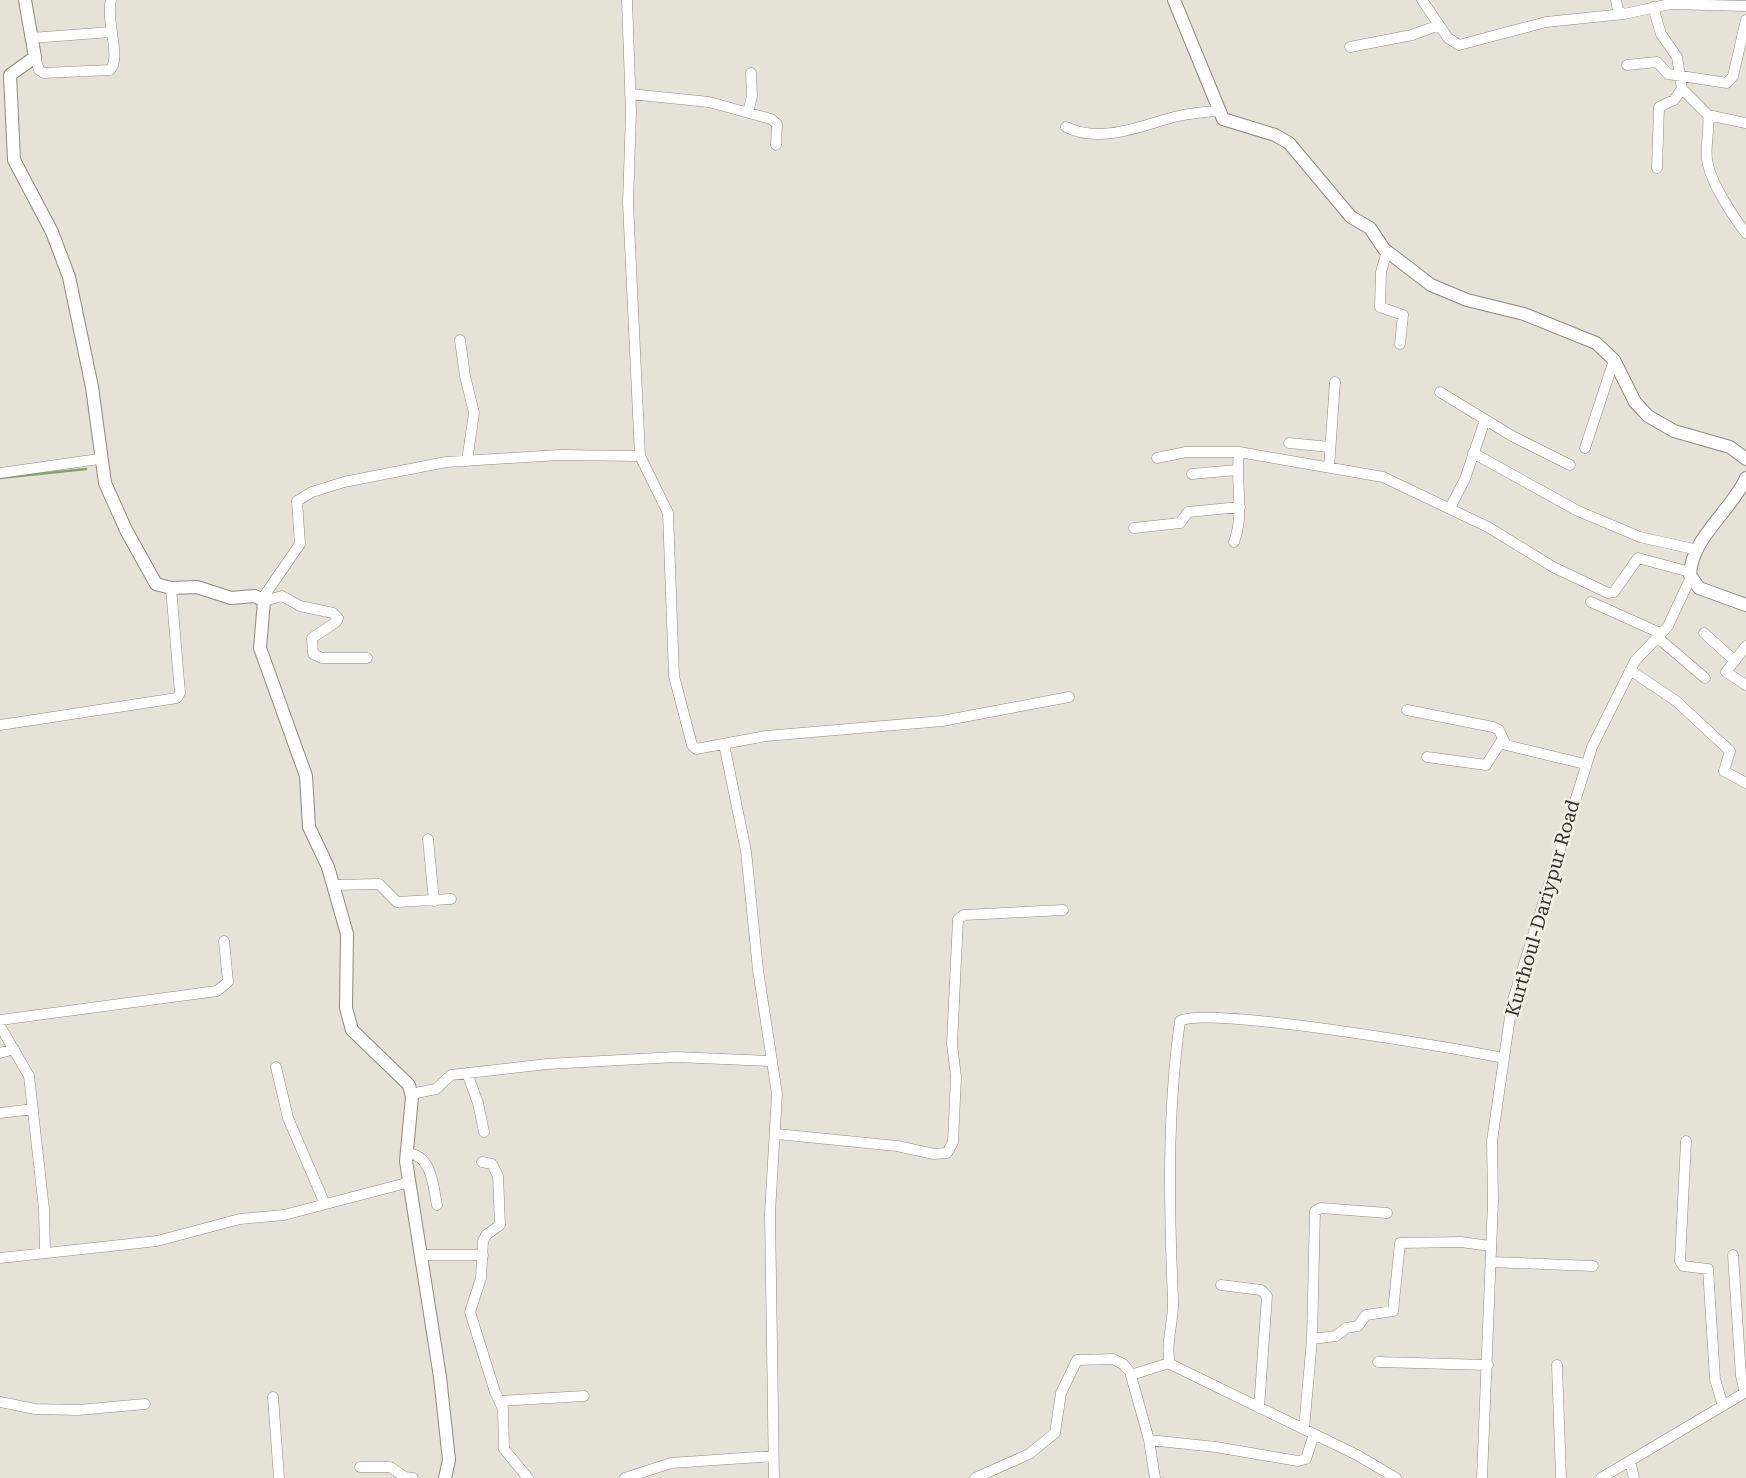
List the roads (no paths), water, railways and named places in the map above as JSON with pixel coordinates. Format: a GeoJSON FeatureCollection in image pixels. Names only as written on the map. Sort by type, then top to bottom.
{"type":"FeatureCollection","features":[{"type":"Feature","properties":{"kind":"street"},"geometry":{"type":"LineString","coordinates":[[24,0],[35,57],[39,70],[44,73],[110,70],[115,61],[111,0]]}},
{"type":"Feature","properties":{"kind":"street"},"geometry":{"type":"LineString","coordinates":[[627,0],[630,94],[628,203],[639,456],[668,513],[674,676],[687,735],[696,749],[802,732],[943,721],[1069,697]]}},
{"type":"Feature","properties":{"kind":"street"},"geometry":{"type":"LineString","coordinates":[[1174,0],[1206,73],[1218,111],[1230,124],[1275,135],[1289,144],[1352,217],[1370,228],[1387,251],[1442,291],[1538,319],[1596,343],[1614,360],[1635,402],[1647,416],[1674,430],[1730,447],[1746,459]]}},
{"type":"Feature","properties":{"kind":"street"},"geometry":{"type":"LineString","coordinates":[[1422,0],[1448,38],[1459,45],[1546,22],[1624,14],[1670,2],[1746,6]]}},
{"type":"Feature","properties":{"kind":"street"},"geometry":{"type":"LineString","coordinates":[[1616,0],[1618,11],[1624,14]]}},
{"type":"Feature","properties":{"kind":"street"},"geometry":{"type":"LineString","coordinates":[[1653,7],[1661,34],[1677,57],[1682,89],[1708,115],[1746,123]]}},
{"type":"Feature","properties":{"kind":"street"},"geometry":{"type":"LineString","coordinates":[[1627,65],[1657,62],[1665,72],[1723,83],[1731,81],[1746,20]]}},
{"type":"Feature","properties":{"kind":"street"},"geometry":{"type":"LineString","coordinates":[[1350,47],[1412,35],[1439,25]]}},
{"type":"Feature","properties":{"kind":"street"},"geometry":{"type":"LineString","coordinates":[[32,38],[111,32]]}},
{"type":"Feature","properties":{"kind":"street"},"geometry":{"type":"LineString","coordinates":[[35,57],[10,75],[5,90],[14,160],[52,232],[69,276],[92,387],[99,459],[105,483],[152,580],[171,588],[197,587],[231,598],[255,596],[263,600],[282,596],[300,606],[333,613],[338,618],[336,622],[312,638],[313,654],[322,658],[367,658]]}},
{"type":"Feature","properties":{"kind":"street"},"geometry":{"type":"LineString","coordinates":[[748,112],[752,96],[751,73]]}},
{"type":"Feature","properties":{"kind":"street"},"geometry":{"type":"LineString","coordinates":[[1657,168],[1659,107],[1674,100],[1682,89]]}},
{"type":"Feature","properties":{"kind":"street"},"geometry":{"type":"LineString","coordinates":[[630,94],[709,102],[775,121],[776,145]]}},
{"type":"Feature","properties":{"kind":"street"},"geometry":{"type":"LineString","coordinates":[[1066,127],[1085,135],[1138,129],[1184,115],[1218,111]]}},
{"type":"Feature","properties":{"kind":"street"},"geometry":{"type":"LineString","coordinates":[[1708,115],[1708,166],[1728,208],[1746,233]]}},
{"type":"Feature","properties":{"kind":"street"},"geometry":{"type":"LineString","coordinates":[[1387,251],[1381,271],[1380,307],[1403,315],[1400,344]]}},
{"type":"Feature","properties":{"kind":"street"},"geometry":{"type":"LineString","coordinates":[[460,340],[474,413],[467,461]]}},
{"type":"Feature","properties":{"kind":"street"},"geometry":{"type":"LineString","coordinates":[[1586,448],[1614,360]]}},
{"type":"Feature","properties":{"kind":"street"},"geometry":{"type":"LineString","coordinates":[[1329,467],[1335,382]]}},
{"type":"Feature","properties":{"kind":"street"},"geometry":{"type":"LineString","coordinates":[[1440,392],[1485,420],[1570,465]]}},
{"type":"Feature","properties":{"kind":"street"},"geometry":{"type":"LineString","coordinates":[[1450,508],[1485,420]]}},
{"type":"Feature","properties":{"kind":"street"},"geometry":{"type":"LineString","coordinates":[[1289,443],[1329,447]]}},
{"type":"Feature","properties":{"kind":"street"},"geometry":{"type":"LineString","coordinates":[[1157,458],[1186,452],[1239,452],[1383,477],[1450,508],[1562,572],[1610,593]]}},
{"type":"Feature","properties":{"kind":"street"},"geometry":{"type":"LineString","coordinates":[[1234,542],[1241,523],[1237,470],[1239,452]]}},
{"type":"Feature","properties":{"kind":"street"},"geometry":{"type":"LineString","coordinates":[[1473,453],[1578,511],[1640,537],[1698,550]]}},
{"type":"Feature","properties":{"kind":"street"},"geometry":{"type":"LineString","coordinates":[[445,1478],[449,1460],[442,1391],[407,1153],[411,1094],[402,1076],[352,1030],[346,1008],[347,934],[334,885],[309,827],[306,776],[260,648],[263,600],[300,544],[297,505],[303,497],[357,478],[411,467],[559,455],[639,456]]}},
{"type":"Feature","properties":{"kind":"street"},"geometry":{"type":"LineString","coordinates":[[0,473],[99,459]]}},
{"type":"Feature","properties":{"kind":"street"},"geometry":{"type":"LineString","coordinates":[[1192,474],[1237,470]]}},
{"type":"Feature","properties":{"kind":"street","name":"Kurthoul-Dariypur Road"},"geometry":{"type":"LineString","coordinates":[[1482,1478],[1488,1366],[1492,1141],[1512,1003],[1585,764],[1630,670],[1641,652],[1672,619],[1698,550],[1735,500],[1746,478]]}},
{"type":"Feature","properties":{"kind":"street"},"geometry":{"type":"LineString","coordinates":[[1134,528],[1180,523],[1188,512],[1240,507]]}},
{"type":"Feature","properties":{"kind":"street"},"geometry":{"type":"LineString","coordinates":[[1605,608],[1610,593],[1638,558],[1690,575],[1699,588],[1746,605]]}},
{"type":"Feature","properties":{"kind":"street"},"geometry":{"type":"LineString","coordinates":[[0,725],[177,698],[180,693],[171,588]]}},
{"type":"Feature","properties":{"kind":"street"},"geometry":{"type":"LineString","coordinates":[[1591,602],[1659,635],[1705,678]]}},
{"type":"Feature","properties":{"kind":"street"},"geometry":{"type":"LineString","coordinates":[[1704,633],[1735,661]]}},
{"type":"Feature","properties":{"kind":"street"},"geometry":{"type":"LineString","coordinates":[[1746,647],[1727,675],[1746,685]]}},
{"type":"Feature","properties":{"kind":"street"},"geometry":{"type":"LineString","coordinates":[[1630,670],[1676,701],[1730,751],[1732,754],[1724,771],[1746,783]]}},
{"type":"Feature","properties":{"kind":"street"},"geometry":{"type":"LineString","coordinates":[[1407,710],[1497,728],[1502,740],[1510,746],[1585,764]]}},
{"type":"Feature","properties":{"kind":"street"},"geometry":{"type":"LineString","coordinates":[[1427,757],[1486,765],[1502,740]]}},
{"type":"Feature","properties":{"kind":"street"},"geometry":{"type":"LineString","coordinates":[[723,744],[751,884],[770,1061],[777,1094],[777,1134],[770,1213],[774,1478]]}},
{"type":"Feature","properties":{"kind":"street"},"geometry":{"type":"LineString","coordinates":[[428,839],[434,901]]}},
{"type":"Feature","properties":{"kind":"street"},"geometry":{"type":"LineString","coordinates":[[334,885],[375,883],[382,886],[397,902],[451,900]]}},
{"type":"Feature","properties":{"kind":"street"},"geometry":{"type":"LineString","coordinates":[[777,1134],[897,1146],[934,1154],[947,1153],[953,1142],[956,1077],[952,1044],[958,919],[964,915],[986,917],[1063,910]]}},
{"type":"Feature","properties":{"kind":"street"},"geometry":{"type":"LineString","coordinates":[[0,1020],[217,991],[228,982],[224,941]]}},
{"type":"Feature","properties":{"kind":"street"},"geometry":{"type":"LineString","coordinates":[[1169,1363],[1173,1306],[1169,1261],[1170,1154],[1181,1019],[1220,1019],[1395,1037],[1503,1058]]}},
{"type":"Feature","properties":{"kind":"street"},"geometry":{"type":"LineString","coordinates":[[0,1026],[29,1076],[45,1251]]}},
{"type":"Feature","properties":{"kind":"street"},"geometry":{"type":"LineString","coordinates":[[0,1052],[15,1049]]}},
{"type":"Feature","properties":{"kind":"street"},"geometry":{"type":"LineString","coordinates":[[411,1094],[436,1089],[446,1077],[467,1073],[619,1058],[770,1061]]}},
{"type":"Feature","properties":{"kind":"street"},"geometry":{"type":"LineString","coordinates":[[276,1067],[288,1118],[325,1204]]}},
{"type":"Feature","properties":{"kind":"street"},"geometry":{"type":"LineString","coordinates":[[467,1073],[478,1103],[484,1132]]}},
{"type":"Feature","properties":{"kind":"street"},"geometry":{"type":"LineString","coordinates":[[0,1113],[33,1109]]}},
{"type":"Feature","properties":{"kind":"street"},"geometry":{"type":"LineString","coordinates":[[1686,1142],[1680,1261],[1683,1266],[1705,1266],[1709,1270],[1714,1379],[1723,1406]]}},
{"type":"Feature","properties":{"kind":"street"},"geometry":{"type":"LineString","coordinates":[[407,1153],[419,1155],[425,1161],[437,1205]]}},
{"type":"Feature","properties":{"kind":"street"},"geometry":{"type":"LineString","coordinates":[[482,1162],[495,1167],[500,1225],[486,1235],[483,1241],[481,1278],[470,1312],[495,1392],[501,1401],[504,1448],[528,1478]]}},
{"type":"Feature","properties":{"kind":"street"},"geometry":{"type":"LineString","coordinates":[[0,1258],[45,1251],[157,1241],[240,1219],[284,1215],[410,1182]]}},
{"type":"Feature","properties":{"kind":"street"},"geometry":{"type":"LineString","coordinates":[[1304,1429],[1312,1339],[1315,1211],[1321,1208],[1387,1213]]}},
{"type":"Feature","properties":{"kind":"street"},"geometry":{"type":"LineString","coordinates":[[1312,1339],[1334,1337],[1346,1328],[1358,1326],[1366,1315],[1384,1315],[1393,1311],[1400,1243],[1461,1242],[1490,1246]]}},
{"type":"Feature","properties":{"kind":"street"},"geometry":{"type":"LineString","coordinates":[[420,1255],[483,1255]]}},
{"type":"Feature","properties":{"kind":"street"},"geometry":{"type":"LineString","coordinates":[[1601,1478],[1746,1392],[1741,1376],[1733,1255]]}},
{"type":"Feature","properties":{"kind":"street"},"geometry":{"type":"LineString","coordinates":[[1491,1262],[1593,1266]]}},
{"type":"Feature","properties":{"kind":"street"},"geometry":{"type":"LineString","coordinates":[[1221,1285],[1261,1290],[1267,1296],[1259,1408]]}},
{"type":"Feature","properties":{"kind":"street"},"geometry":{"type":"LineString","coordinates":[[975,1478],[1029,1454],[1055,1433],[1060,1418],[1061,1393],[1077,1360],[1118,1361],[1131,1376],[1149,1440],[1155,1478]]}},
{"type":"Feature","properties":{"kind":"street"},"geometry":{"type":"LineString","coordinates":[[1378,1362],[1488,1366]]}},
{"type":"Feature","properties":{"kind":"street"},"geometry":{"type":"LineString","coordinates":[[1131,1376],[1169,1363],[1357,1454],[1396,1478]]}},
{"type":"Feature","properties":{"kind":"street"},"geometry":{"type":"LineString","coordinates":[[1557,1365],[1561,1478]]}},
{"type":"Feature","properties":{"kind":"street"},"geometry":{"type":"LineString","coordinates":[[501,1401],[584,1396]]}},
{"type":"Feature","properties":{"kind":"street"},"geometry":{"type":"LineString","coordinates":[[273,1397],[279,1478]]}},
{"type":"Feature","properties":{"kind":"street"},"geometry":{"type":"LineString","coordinates":[[0,1402],[35,1409],[78,1410],[145,1404]]}},
{"type":"Feature","properties":{"kind":"street"},"geometry":{"type":"LineString","coordinates":[[1149,1440],[1216,1447],[1298,1461],[1306,1459],[1314,1434]]}},
{"type":"Feature","properties":{"kind":"street"},"geometry":{"type":"LineString","coordinates":[[625,1478],[671,1463],[773,1456]]}},
{"type":"Feature","properties":{"kind":"street"},"geometry":{"type":"LineString","coordinates":[[1630,1461],[1634,1478]]}},
{"type":"Feature","properties":{"kind":"street"},"geometry":{"type":"LineString","coordinates":[[360,1467],[390,1467],[405,1477],[413,1478]]}},
{"type":"Feature","properties":{"kind":"waterway"},"geometry":{"type":"LineString","coordinates":[[0,478],[86,469]]}}]}
